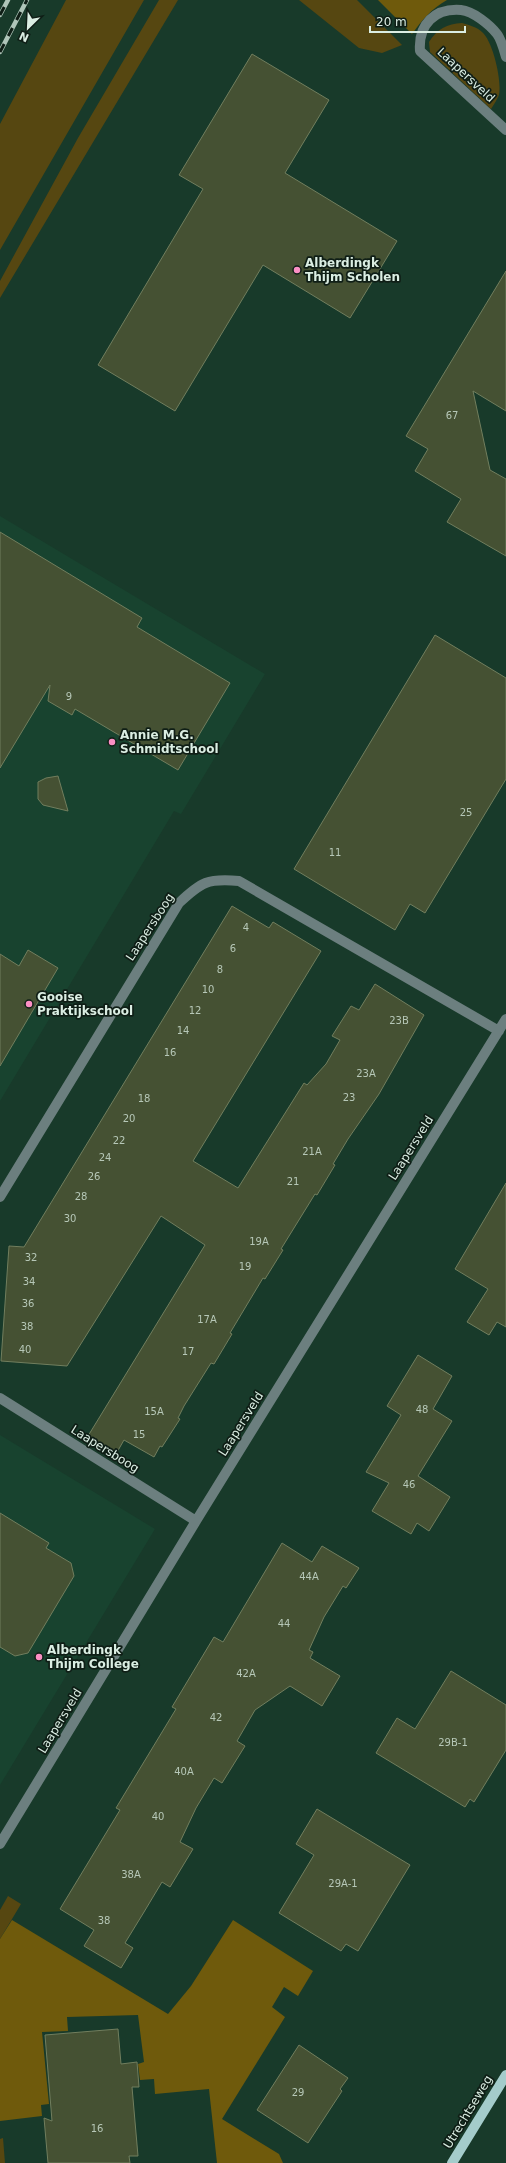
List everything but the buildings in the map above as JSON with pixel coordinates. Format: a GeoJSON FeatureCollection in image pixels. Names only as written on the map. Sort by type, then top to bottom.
{"type":"FeatureCollection","features":[{"type":"Feature","properties":{"kind":"main road","name":"Utrechtseweg"},"geometry":{"type":"LineString","coordinates":[[452,2163],[506,2075]]}},
{"type":"Feature","properties":{"kind":"street","name":"Laapersveld"},"geometry":{"type":"LineString","coordinates":[[506,57],[498,34],[479,18],[462,10],[439,14],[425,24],[419,37],[420,51],[506,130]]}},
{"type":"Feature","properties":{"kind":"street","name":"Laapersboog"},"geometry":{"type":"LineString","coordinates":[[0,1197],[179,902],[196,887],[217,878],[239,881],[499,1031]]}},
{"type":"Feature","properties":{"kind":"street","name":"Laapersveld"},"geometry":{"type":"LineString","coordinates":[[0,1844],[196,1521],[506,1019]]}},
{"type":"Feature","properties":{"kind":"street","name":"Laapersboog"},"geometry":{"type":"LineString","coordinates":[[0,1398],[196,1521]]}},
{"type":"Feature","properties":{"kind":"shaded area"},"geometry":{"type":"Polygon","coordinates":[[[66,0],[144,0],[0,250],[0,124],[66,0]]]}},
{"type":"Feature","properties":{"kind":"shaded area"},"geometry":{"type":"Polygon","coordinates":[[[159,0],[178,0],[0,298],[0,281],[78,138],[159,0]]]}},
{"type":"Feature","properties":{"kind":"shaded area"},"geometry":{"type":"Polygon","coordinates":[[[299,0],[357,0],[402,45],[382,53],[359,48],[299,0]]]}},
{"type":"Feature","properties":{"kind":"shaded area"},"geometry":{"type":"Polygon","coordinates":[[[378,0],[447,0],[427,15],[412,34],[378,0]]]}},
{"type":"Feature","properties":{"kind":"shaded area"},"geometry":{"type":"Polygon","coordinates":[[[462,23],[480,30],[486,37],[493,52],[498,71],[500,89],[499,95],[491,109],[430,52],[429,42],[435,34],[447,26],[462,23]]]}},
{"type":"Feature","properties":{"kind":"shaded area","name":"Annie M.G. Schmidtschool"},"geometry":{"type":"Polygon","coordinates":[[[0,516],[265,674],[181,814],[174,811],[0,1101],[0,516]]]}},
{"type":"Feature","properties":{"kind":"shaded area","name":"Alberdingk Thijm College"},"geometry":{"type":"Polygon","coordinates":[[[0,1435],[155,1529],[0,1785],[0,1435]]]}},
{"type":"Feature","properties":{"kind":"shaded area"},"geometry":{"type":"Polygon","coordinates":[[[8,1896],[21,1904],[0,1939],[0,1910],[8,1896]]]}},
{"type":"Feature","properties":{"kind":"shaded area"},"geometry":{"type":"Polygon","coordinates":[[[12,1920],[168,2014],[191,1986],[233,1920],[313,1971],[298,1996],[284,1987],[272,2007],[285,2017],[222,2119],[279,2154],[283,2163],[217,2163],[209,2089],[155,2094],[154,2079],[140,2080],[138,2064],[144,2062],[138,2015],[67,2017],[68,2031],[42,2032],[49,2104],[41,2105],[42,2116],[0,2121],[0,1939],[12,1920]]]}},
{"type":"Feature","properties":{"kind":"shaded area"},"geometry":{"type":"Polygon","coordinates":[[[3,2138],[5,2163],[0,2163],[0,2139],[3,2138]]]}},
{"type":"Feature","properties":{"kind":"railway"},"geometry":{"type":"LineString","coordinates":[[0,15],[8,0]]}},
{"type":"Feature","properties":{"kind":"railway"},"geometry":{"type":"LineString","coordinates":[[0,52],[27,0]]}},
{"type":"Feature","properties":{"kind":"place","name":"Alberdingk Thijm Scholen"},"geometry":{"type":"Point","coordinates":[297,270]}},
{"type":"Feature","properties":{"kind":"place","name":"Annie M.G. Schmidtschool"},"geometry":{"type":"Point","coordinates":[112,742]}},
{"type":"Feature","properties":{"kind":"place","name":"Gooise Praktijkschool"},"geometry":{"type":"Point","coordinates":[29,1004]}},
{"type":"Feature","properties":{"kind":"place","name":"Alberdingk Thijm College"},"geometry":{"type":"Point","coordinates":[39,1657]}}]}
